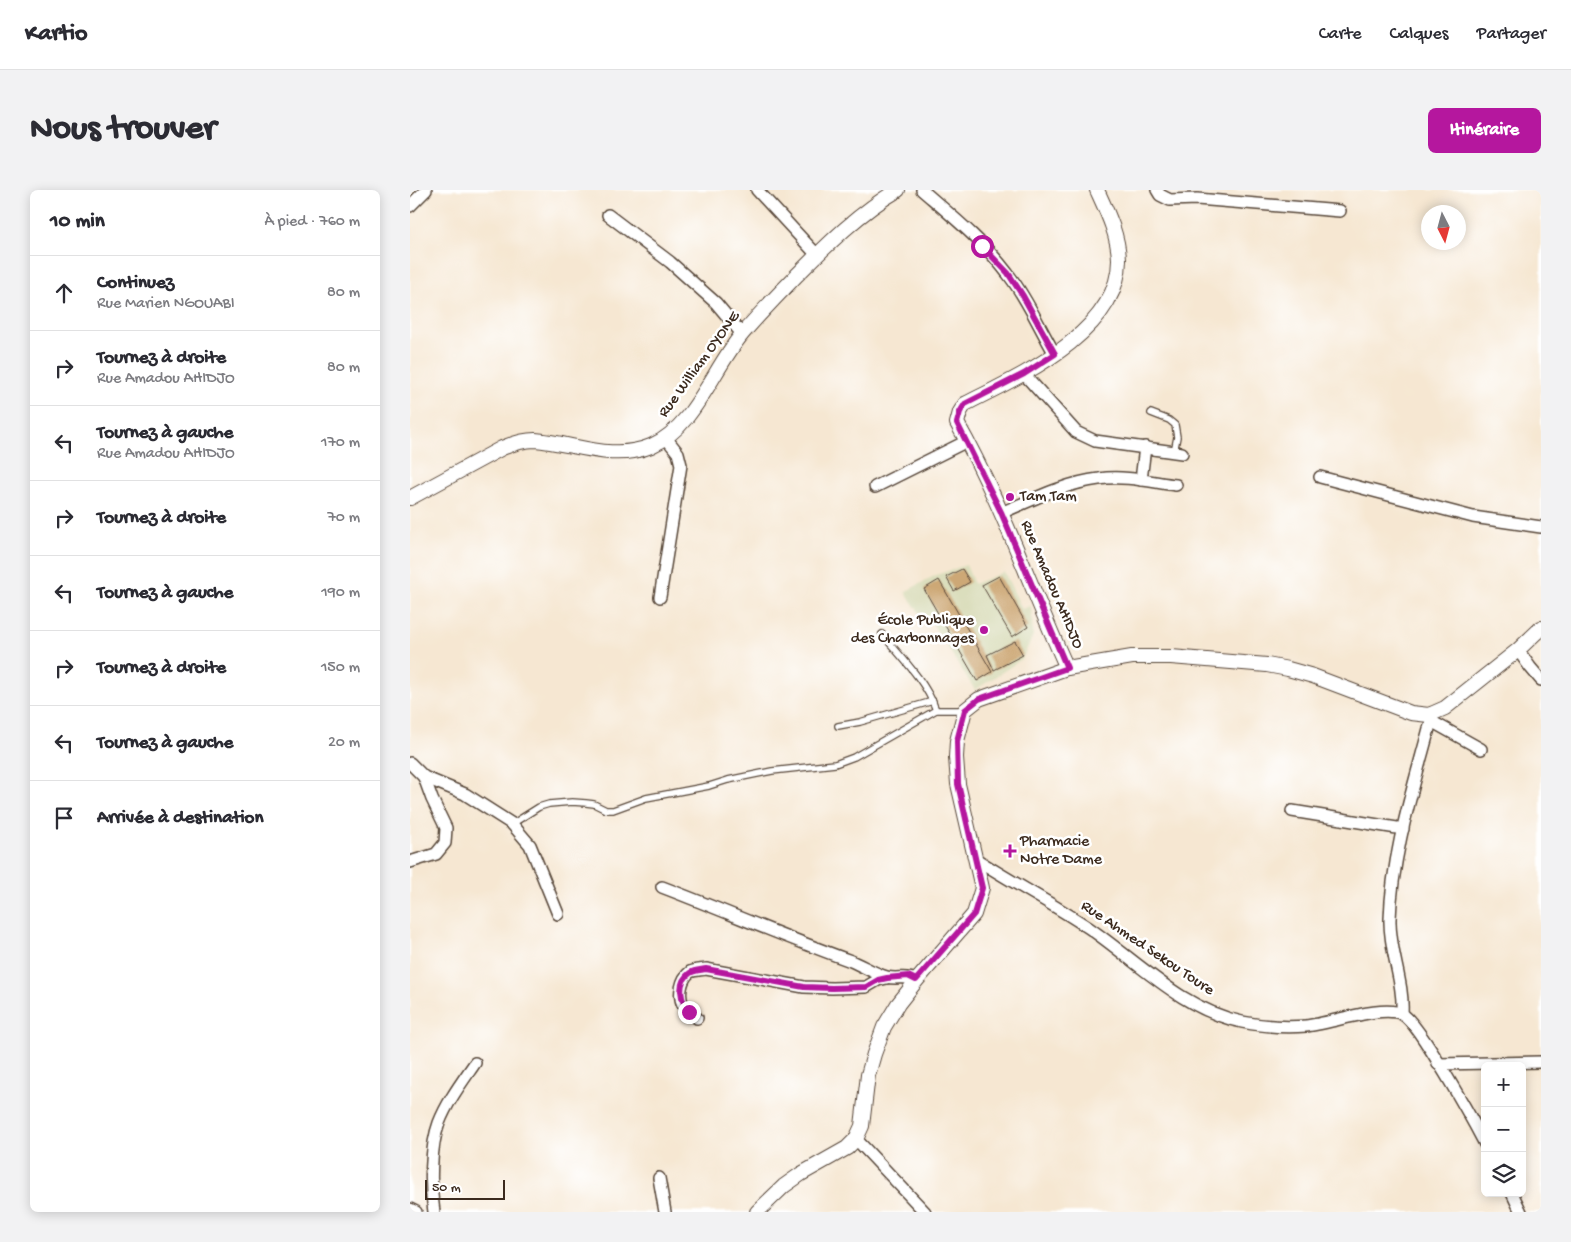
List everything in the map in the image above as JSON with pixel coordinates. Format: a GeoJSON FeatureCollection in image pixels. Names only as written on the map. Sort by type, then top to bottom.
{"type":"FeatureCollection","features":[{"type":"Feature","properties":{"kind":"street"},"geometry":{"type":"LineString","coordinates":[[410,206],[426,190]]}},
{"type":"Feature","properties":{"kind":"street"},"geometry":{"type":"LineString","coordinates":[[757,190],[817,255]]}},
{"type":"Feature","properties":{"kind":"street","name":"Rue William OYONE"},"geometry":{"type":"LineString","coordinates":[[410,498],[502,448],[517,442],[534,440],[601,452],[625,452],[649,446],[666,438],[680,427],[742,334],[817,255],[868,211],[898,190]]}},
{"type":"Feature","properties":{"kind":"street"},"geometry":{"type":"LineString","coordinates":[[922,190],[959,223],[1008,273],[1055,354]]}},
{"type":"Feature","properties":{"kind":"street","name":"Rue Amadou AHIDJO"},"geometry":{"type":"LineString","coordinates":[[1067,668],[1001,512],[957,423],[960,412],[965,404],[1024,374],[1055,354],[1084,330],[1099,313],[1118,275],[1119,258],[1113,227],[1097,190]]}},
{"type":"Feature","properties":{"kind":"street"},"geometry":{"type":"LineString","coordinates":[[1157,190],[1160,195],[1170,200],[1197,199],[1340,211]]}},
{"type":"Feature","properties":{"kind":"street"},"geometry":{"type":"LineString","coordinates":[[608,215],[670,262],[716,303],[742,334]]}},
{"type":"Feature","properties":{"kind":"street"},"geometry":{"type":"LineString","coordinates":[[1024,374],[1076,432],[1094,441],[1178,453]]}},
{"type":"Feature","properties":{"kind":"street"},"geometry":{"type":"LineString","coordinates":[[660,597],[681,465],[678,453],[666,438]]}},
{"type":"Feature","properties":{"kind":"street"},"geometry":{"type":"LineString","coordinates":[[875,487],[967,441]]}},
{"type":"Feature","properties":{"kind":"street"},"geometry":{"type":"LineString","coordinates":[[1141,480],[1145,447]]}},
{"type":"Feature","properties":{"kind":"street"},"geometry":{"type":"LineString","coordinates":[[1320,477],[1473,518],[1541,527]]}},
{"type":"Feature","properties":{"kind":"street"},"geometry":{"type":"LineString","coordinates":[[1001,512],[1080,483],[1100,478],[1141,480],[1176,485]]}},
{"type":"Feature","properties":{"kind":"street"},"geometry":{"type":"LineString","coordinates":[[1481,1137],[1438,1064],[1410,1020],[1402,1013],[1401,983],[1391,938],[1390,920],[1393,881],[1403,829],[1430,718],[1518,650],[1541,628]]}},
{"type":"Feature","properties":{"kind":"street"},"geometry":{"type":"LineString","coordinates":[[1518,650],[1541,680]]}},
{"type":"Feature","properties":{"kind":"street"},"geometry":{"type":"LineString","coordinates":[[757,1212],[784,1186],[847,1148],[856,1140],[862,1126],[868,1075],[874,1054],[891,1016],[916,980],[974,914],[982,888],[958,784],[957,741],[965,710],[979,699],[1067,668],[1132,657],[1171,657],[1268,665],[1313,676],[1411,713],[1430,718],[1481,749]]}},
{"type":"Feature","properties":{"kind":"street"},"geometry":{"type":"LineString","coordinates":[[410,763],[424,777],[465,794],[512,824],[530,846],[558,914]]}},
{"type":"Feature","properties":{"kind":"street"},"geometry":{"type":"LineString","coordinates":[[410,862],[436,854],[445,843],[446,828],[424,777]]}},
{"type":"Feature","properties":{"kind":"street"},"geometry":{"type":"LineString","coordinates":[[1292,811],[1403,829]]}},
{"type":"Feature","properties":{"kind":"street","name":"Rue Ahmed Sekou Toure"},"geometry":{"type":"LineString","coordinates":[[976,859],[1089,928],[1182,997],[1220,1016],[1242,1022],[1283,1027],[1305,1026],[1387,1011],[1402,1013]]}},
{"type":"Feature","properties":{"kind":"street"},"geometry":{"type":"LineString","coordinates":[[662,887],[864,966],[887,978]]}},
{"type":"Feature","properties":{"kind":"street"},"geometry":{"type":"LineString","coordinates":[[697,1018],[682,1003],[681,991],[684,979],[691,972],[698,970],[717,970],[804,987],[866,987],[878,980],[908,976],[916,980]]}},
{"type":"Feature","properties":{"kind":"street"},"geometry":{"type":"LineString","coordinates":[[1438,1064],[1541,1062]]}},
{"type":"Feature","properties":{"kind":"street"},"geometry":{"type":"LineString","coordinates":[[434,1212],[431,1192],[436,1134],[447,1107],[475,1063]]}},
{"type":"Feature","properties":{"kind":"street"},"geometry":{"type":"LineString","coordinates":[[856,1140],[925,1212]]}},
{"type":"Feature","properties":{"kind":"street"},"geometry":{"type":"LineString","coordinates":[[659,1178],[665,1212]]}},
{"type":"Feature","properties":{"kind":"street"},"geometry":{"type":"LineString","coordinates":[[1514,1197],[1521,1212]]}},
{"type":"Feature","properties":{"kind":"street"},"geometry":{"type":"LineString","coordinates":[[410,1209],[416,1212]]}},
{"type":"Feature","properties":{"kind":"lane"},"geometry":{"type":"LineString","coordinates":[[1151,413],[1169,420],[1175,425],[1178,453]]}},
{"type":"Feature","properties":{"kind":"lane"},"geometry":{"type":"LineString","coordinates":[[882,634],[911,667],[933,701],[936,710]]}},
{"type":"Feature","properties":{"kind":"lane"},"geometry":{"type":"LineString","coordinates":[[838,726],[860,722],[933,701]]}},
{"type":"Feature","properties":{"kind":"lane"},"geometry":{"type":"LineString","coordinates":[[512,824],[539,807],[549,804],[572,802],[594,804],[606,810],[613,810],[646,798],[709,786],[757,774],[818,767],[840,762],[854,757],[936,710],[965,710]]}},
{"type":"Feature","properties":{"kind":"shaded area","name":"École Publique des Charbonnages"},"geometry":{"type":"Polygon","coordinates":[[[966,565],[974,584],[1004,572],[1022,609],[1031,606],[1033,636],[1022,659],[975,690],[932,623],[928,625],[905,592],[936,575],[966,565]]]}},
{"type":"Feature","properties":{"kind":"building"},"geometry":{"type":"Polygon","coordinates":[[[962,569],[970,582],[954,591],[946,577],[962,569]]]}},
{"type":"Feature","properties":{"kind":"building"},"geometry":{"type":"Polygon","coordinates":[[[999,576],[1028,627],[1012,637],[982,585],[999,576]]]}},
{"type":"Feature","properties":{"kind":"building"},"geometry":{"type":"Polygon","coordinates":[[[939,580],[992,672],[977,681],[924,589],[939,580]]]}},
{"type":"Feature","properties":{"kind":"building"},"geometry":{"type":"Polygon","coordinates":[[[1015,641],[1023,655],[994,670],[987,655],[1015,641]]]}},
{"type":"Feature","properties":{"kind":"place","name":"Tam Tam"},"geometry":{"type":"Point","coordinates":[1010,497]}},
{"type":"Feature","properties":{"kind":"place","name":"École Publique des Charbonnages"},"geometry":{"type":"Point","coordinates":[984,630]}},
{"type":"Feature","properties":{"kind":"place","name":"Pharmacie Notre Dame"},"geometry":{"type":"Point","coordinates":[1010,851]}},
{"type":"Feature","properties":{"kind":"route"},"geometry":{"type":"LineString","coordinates":[[689,1012],[682,1003],[681,991],[684,979],[691,972],[706,969],[804,987],[866,987],[878,980],[908,976],[916,980],[974,914],[982,888],[958,784],[956,758],[960,724],[965,710],[979,699],[1067,668],[1001,512],[957,423],[960,412],[965,404],[1024,374],[1055,354],[1008,273],[982,246]]}}]}
